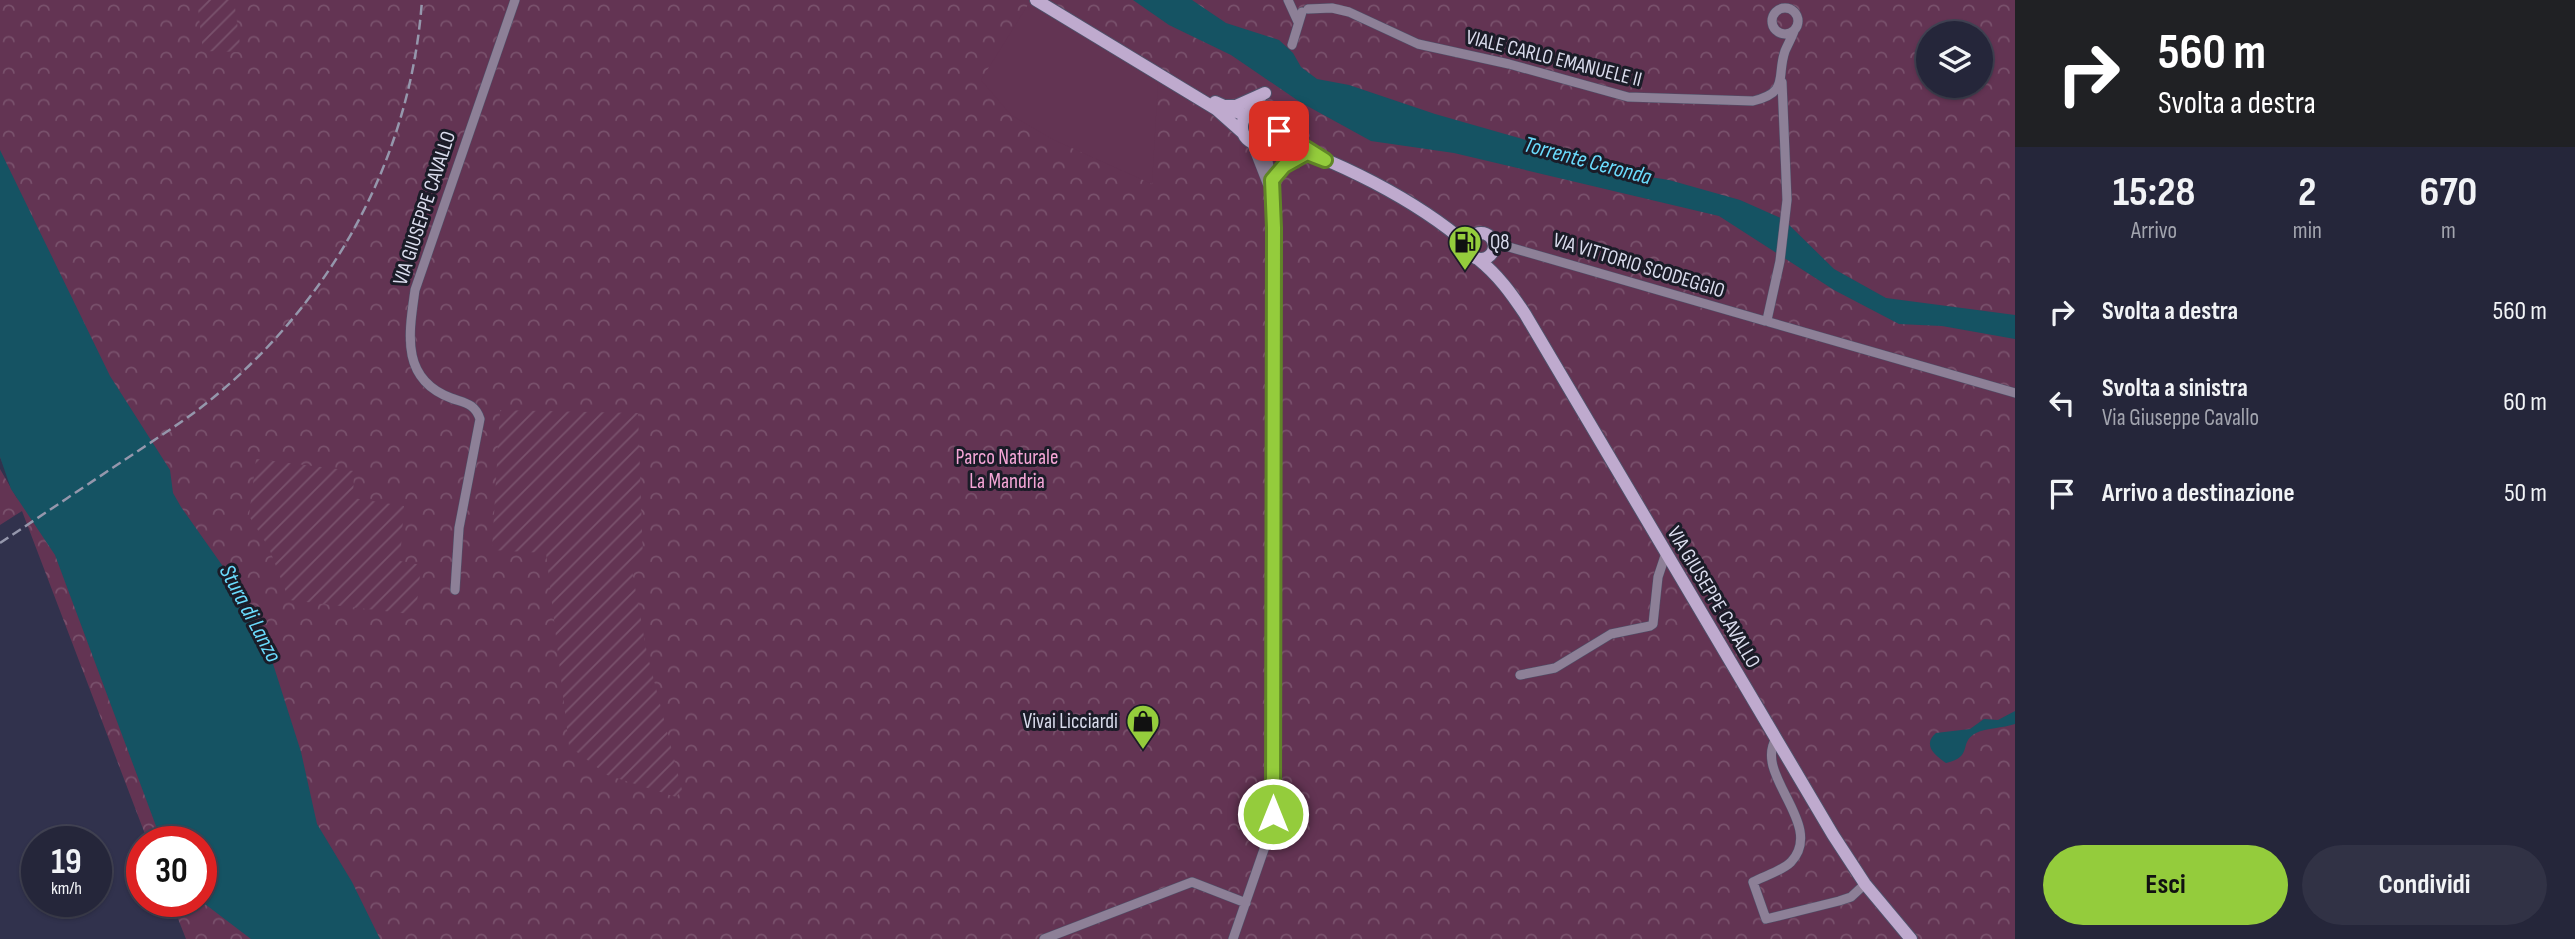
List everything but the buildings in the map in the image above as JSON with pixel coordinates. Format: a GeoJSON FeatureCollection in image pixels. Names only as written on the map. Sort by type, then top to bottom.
{"type":"FeatureCollection","features":[{"type":"Feature","properties":{"kind":"street","name":"VIA GIUSEPPE CAVALLO"},"geometry":{"type":"LineString","coordinates":[[455,590],[459,528],[480,419],[478,412],[469,403],[449,398],[427,385],[416,370],[408,337],[415,290],[515,0]]}},
{"type":"Feature","properties":{"kind":"street"},"geometry":{"type":"LineString","coordinates":[[1036,0],[1216,109],[1247,137],[1325,160]]}},
{"type":"Feature","properties":{"kind":"street"},"geometry":{"type":"LineString","coordinates":[[1049,0],[1219,105],[1273,118],[1276,129],[1325,160],[1418,207],[1470,241]]}},
{"type":"Feature","properties":{"kind":"street"},"geometry":{"type":"LineString","coordinates":[[1288,0],[1290,8],[1307,7]]}},
{"type":"Feature","properties":{"kind":"street"},"geometry":{"type":"LineString","coordinates":[[1767,321],[1780,261],[1787,200],[1782,80],[1784,52],[1798,18],[1786,0],[1771,20],[1784,52]]}},
{"type":"Feature","properties":{"kind":"street"},"geometry":{"type":"LineString","coordinates":[[1292,45],[1298,22],[1307,7]]}},
{"type":"Feature","properties":{"kind":"street","name":"VIALE CARLO EMANUELE II"},"geometry":{"type":"LineString","coordinates":[[1307,7],[1349,12],[1418,44],[1509,64],[1628,97],[1752,101],[1774,92],[1782,80]]}},
{"type":"Feature","properties":{"kind":"street"},"geometry":{"type":"LineString","coordinates":[[1777,9],[1786,7],[1794,10]]}},
{"type":"Feature","properties":{"kind":"street"},"geometry":{"type":"LineString","coordinates":[[1777,32],[1786,34],[1794,31]]}},
{"type":"Feature","properties":{"kind":"street"},"geometry":{"type":"LineString","coordinates":[[1266,90],[1255,113],[1242,124],[1261,165],[1271,197]]}},
{"type":"Feature","properties":{"kind":"street"},"geometry":{"type":"LineString","coordinates":[[1219,105],[1236,106],[1266,90]]}},
{"type":"Feature","properties":{"kind":"street"},"geometry":{"type":"LineString","coordinates":[[1233,939],[1269,835],[1273,814],[1274,228],[1267,142],[1276,129]]}},
{"type":"Feature","properties":{"kind":"street"},"geometry":{"type":"LineString","coordinates":[[1272,180],[1284,166],[1307,153]]}},
{"type":"Feature","properties":{"kind":"street"},"geometry":{"type":"LineString","coordinates":[[1480,233],[1487,235],[1491,239],[1491,256],[1471,255],[1470,241],[1480,233]]}},
{"type":"Feature","properties":{"kind":"street","name":"VIA GIUSEPPE CAVALLO"},"geometry":{"type":"LineString","coordinates":[[1491,256],[1833,835],[1865,884],[1911,939]]}},
{"type":"Feature","properties":{"kind":"street","name":"VIA VITTORIO SCODEGGIO"},"geometry":{"type":"LineString","coordinates":[[1491,256],[1767,321],[2015,393]]}},
{"type":"Feature","properties":{"kind":"street"},"geometry":{"type":"LineString","coordinates":[[1520,675],[1555,668],[1611,634],[1653,624],[1658,577],[1666,553]]}},
{"type":"Feature","properties":{"kind":"street"},"geometry":{"type":"LineString","coordinates":[[1776,739],[1770,755],[1772,766],[1793,810],[1801,839],[1791,862],[1753,882],[1766,919],[1839,901],[1857,892],[1865,884]]}},
{"type":"Feature","properties":{"kind":"street"},"geometry":{"type":"LineString","coordinates":[[1044,939],[1192,882],[1246,903]]}},
{"type":"Feature","properties":{"kind":"green space","name":"Parco Naturale La Mandria"},"geometry":{"type":"Polygon","coordinates":[[[0,0],[2015,0],[2015,939],[186,939],[177,917],[217,917],[217,826],[142,826],[22,511],[0,525],[0,469],[18,500],[0,457],[0,0]]]}},
{"type":"Feature","properties":{"kind":"green space"},"geometry":{"type":"Polygon","coordinates":[[[197,0],[234,0],[241,52],[203,51],[197,0]]]}},
{"type":"Feature","properties":{"kind":"green space"},"geometry":{"type":"Polygon","coordinates":[[[1029,3],[1158,82],[1152,184],[1054,140],[1011,115],[981,80],[1029,3]]]}},
{"type":"Feature","properties":{"kind":"green space"},"geometry":{"type":"Polygon","coordinates":[[[500,410],[638,413],[643,560],[631,565],[647,653],[682,790],[676,797],[607,775],[569,746],[546,553],[492,550],[500,410]]]}},
{"type":"Feature","properties":{"kind":"green space"},"geometry":{"type":"Polygon","coordinates":[[[256,459],[354,471],[353,498],[404,506],[400,561],[421,565],[416,612],[410,614],[289,600],[269,548],[249,516],[256,459]]]}},
{"type":"Feature","properties":{"kind":"water","name":"Torrente Ceronda"},"geometry":{"type":"Polygon","coordinates":[[[1133,0],[1192,0],[1226,23],[1279,40],[1293,53],[1301,67],[1317,79],[1349,85],[1631,174],[1669,180],[1740,200],[1783,219],[1834,269],[1886,298],[2015,315],[2015,339],[1942,326],[1899,324],[1834,290],[1719,216],[1454,153],[1371,141],[1300,102],[1231,55],[1169,25],[1133,0]]]}},
{"type":"Feature","properties":{"kind":"water","name":"Stura di Lanzo"},"geometry":{"type":"Polygon","coordinates":[[[0,150],[110,376],[170,470],[173,493],[241,592],[267,645],[301,752],[317,824],[352,882],[380,939],[251,939],[217,913],[217,826],[156,826],[55,555],[11,489],[0,457],[0,150]]]}},
{"type":"Feature","properties":{"kind":"water"},"geometry":{"type":"Polygon","coordinates":[[[2015,711],[2015,724],[1976,733],[1968,741],[1960,757],[1955,760],[1946,763],[1930,746],[1936,733],[1970,729],[1984,719],[1998,720],[2015,711]]]}},
{"type":"Feature","properties":{"kind":"railway"},"geometry":{"type":"LineString","coordinates":[[0,543],[204,405],[257,358],[296,315],[330,269],[359,220],[383,168],[402,114],[415,58],[422,0]]}},
{"type":"Feature","properties":{"kind":"place","name":"Q8"},"geometry":{"type":"Point","coordinates":[1465,272]}},
{"type":"Feature","properties":{"kind":"place","name":"Vivai Licciardi"},"geometry":{"type":"Point","coordinates":[1143,751]}},
{"type":"Feature","properties":{"kind":"route"},"geometry":{"type":"LineString","coordinates":[[1273,814],[1272,180],[1284,166],[1307,153],[1325,160],[1279,131]]}}]}
